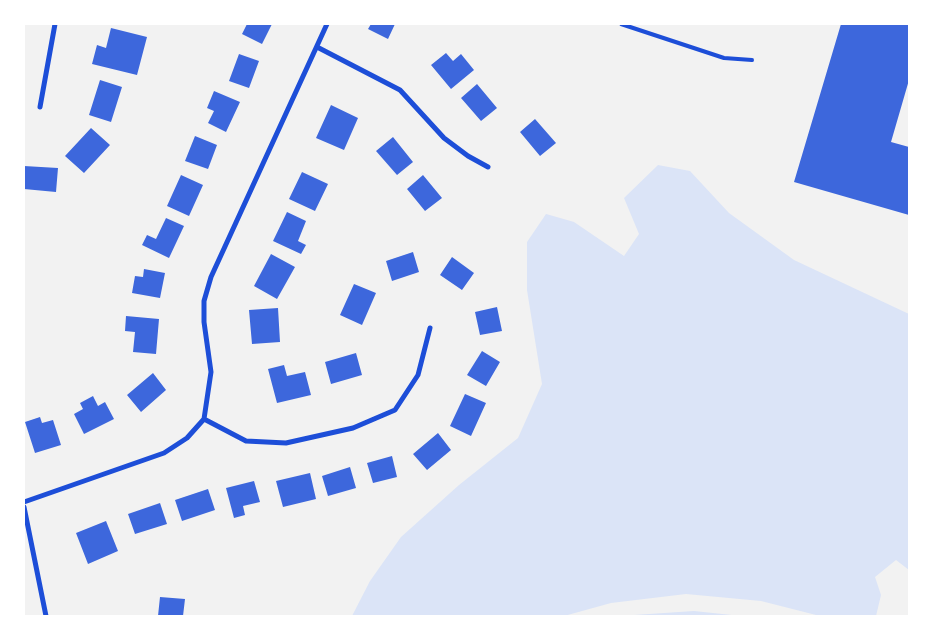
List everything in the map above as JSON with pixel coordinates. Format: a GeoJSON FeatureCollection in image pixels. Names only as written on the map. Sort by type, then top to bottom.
{"type":"FeatureCollection","features":[{"type":"Feature","properties":{"kind":"street"},"geometry":{"type":"LineString","coordinates":[[40,107],[55,24]]}},
{"type":"Feature","properties":{"kind":"street"},"geometry":{"type":"LineString","coordinates":[[24,502],[164,453],[187,438],[204,419],[211,372],[204,322],[204,301],[211,277],[328,24]]}},
{"type":"Feature","properties":{"kind":"street"},"geometry":{"type":"LineString","coordinates":[[317,47],[400,90],[444,138],[468,156],[488,167]]}},
{"type":"Feature","properties":{"kind":"street"},"geometry":{"type":"LineString","coordinates":[[204,419],[246,441],[286,443],[353,428],[395,410],[418,375],[430,328]]}},
{"type":"Feature","properties":{"kind":"street"},"geometry":{"type":"LineString","coordinates":[[24,507],[46,616]]}},
{"type":"Feature","properties":{"kind":"lane"},"geometry":{"type":"LineString","coordinates":[[621,24],[724,58],[752,60]]}},
{"type":"Feature","properties":{"kind":"shaded area"},"geometry":{"type":"Polygon","coordinates":[[[658,165],[690,171],[729,213],[794,260],[909,314],[909,570],[896,560],[875,577],[881,595],[876,616],[820,616],[761,601],[686,594],[611,603],[564,616],[352,616],[370,581],[401,537],[459,485],[518,438],[542,384],[527,290],[527,242],[546,214],[574,222],[624,256],[639,234],[624,198],[658,165]]]}},
{"type":"Feature","properties":{"kind":"shaded area"},"geometry":{"type":"Polygon","coordinates":[[[694,611],[741,616],[632,616],[634,615],[694,611]]]}},
{"type":"Feature","properties":{"kind":"building"},"geometry":{"type":"Polygon","coordinates":[[[247,24],[272,24],[262,44],[242,34],[247,24]]]}},
{"type":"Feature","properties":{"kind":"building"},"geometry":{"type":"Polygon","coordinates":[[[371,24],[395,24],[388,39],[368,29],[371,24]]]}},
{"type":"Feature","properties":{"kind":"building"},"geometry":{"type":"Polygon","coordinates":[[[841,24],[909,24],[909,80],[891,142],[909,147],[909,215],[794,182],[841,24]]]}},
{"type":"Feature","properties":{"kind":"building"},"geometry":{"type":"Polygon","coordinates":[[[111,28],[147,37],[137,75],[92,64],[97,45],[106,48],[111,28]]]}},
{"type":"Feature","properties":{"kind":"building"},"geometry":{"type":"Polygon","coordinates":[[[446,53],[453,61],[461,54],[474,70],[451,89],[431,65],[446,53]]]}},
{"type":"Feature","properties":{"kind":"building"},"geometry":{"type":"Polygon","coordinates":[[[239,54],[259,61],[249,88],[229,81],[239,54]]]}},
{"type":"Feature","properties":{"kind":"building"},"geometry":{"type":"Polygon","coordinates":[[[100,80],[122,87],[111,122],[89,115],[100,80]]]}},
{"type":"Feature","properties":{"kind":"building"},"geometry":{"type":"Polygon","coordinates":[[[477,84],[497,108],[481,121],[461,98],[477,84]]]}},
{"type":"Feature","properties":{"kind":"building"},"geometry":{"type":"Polygon","coordinates":[[[214,91],[240,102],[226,132],[208,123],[214,111],[207,108],[214,91]]]}},
{"type":"Feature","properties":{"kind":"building"},"geometry":{"type":"Polygon","coordinates":[[[331,105],[358,118],[344,150],[316,138],[331,105]]]}},
{"type":"Feature","properties":{"kind":"building"},"geometry":{"type":"Polygon","coordinates":[[[535,119],[556,143],[540,156],[520,132],[535,119]]]}},
{"type":"Feature","properties":{"kind":"building"},"geometry":{"type":"Polygon","coordinates":[[[91,128],[110,145],[84,173],[65,156],[91,128]]]}},
{"type":"Feature","properties":{"kind":"building"},"geometry":{"type":"Polygon","coordinates":[[[195,136],[217,145],[208,169],[185,161],[195,136]]]}},
{"type":"Feature","properties":{"kind":"building"},"geometry":{"type":"Polygon","coordinates":[[[393,137],[413,162],[397,175],[376,151],[393,137]]]}},
{"type":"Feature","properties":{"kind":"building"},"geometry":{"type":"Polygon","coordinates":[[[24,166],[58,168],[56,192],[24,189],[24,166]]]}},
{"type":"Feature","properties":{"kind":"building"},"geometry":{"type":"Polygon","coordinates":[[[302,172],[328,184],[315,211],[289,199],[302,172]]]}},
{"type":"Feature","properties":{"kind":"building"},"geometry":{"type":"Polygon","coordinates":[[[181,175],[203,185],[189,216],[167,206],[181,175]]]}},
{"type":"Feature","properties":{"kind":"building"},"geometry":{"type":"Polygon","coordinates":[[[423,175],[442,198],[425,211],[407,189],[423,175]]]}},
{"type":"Feature","properties":{"kind":"building"},"geometry":{"type":"Polygon","coordinates":[[[287,212],[306,221],[298,241],[306,245],[301,254],[273,241],[287,212]]]}},
{"type":"Feature","properties":{"kind":"building"},"geometry":{"type":"Polygon","coordinates":[[[166,218],[184,226],[169,258],[142,245],[147,235],[156,239],[166,218]]]}},
{"type":"Feature","properties":{"kind":"building"},"geometry":{"type":"Polygon","coordinates":[[[413,252],[419,272],[392,281],[386,261],[413,252]]]}},
{"type":"Feature","properties":{"kind":"building"},"geometry":{"type":"Polygon","coordinates":[[[271,254],[295,267],[277,299],[254,286],[271,254]]]}},
{"type":"Feature","properties":{"kind":"building"},"geometry":{"type":"Polygon","coordinates":[[[452,257],[474,273],[462,290],[440,275],[452,257]]]}},
{"type":"Feature","properties":{"kind":"building"},"geometry":{"type":"Polygon","coordinates":[[[144,269],[165,273],[160,298],[132,293],[135,276],[143,277],[144,269]]]}},
{"type":"Feature","properties":{"kind":"building"},"geometry":{"type":"Polygon","coordinates":[[[354,284],[376,293],[362,325],[340,315],[354,284]]]}},
{"type":"Feature","properties":{"kind":"building"},"geometry":{"type":"Polygon","coordinates":[[[497,307],[502,331],[480,335],[475,312],[497,307]]]}},
{"type":"Feature","properties":{"kind":"building"},"geometry":{"type":"Polygon","coordinates":[[[278,308],[280,342],[252,344],[249,310],[278,308]]]}},
{"type":"Feature","properties":{"kind":"building"},"geometry":{"type":"Polygon","coordinates":[[[126,316],[159,319],[156,354],[133,352],[135,332],[125,331],[126,316]]]}},
{"type":"Feature","properties":{"kind":"building"},"geometry":{"type":"Polygon","coordinates":[[[482,351],[500,362],[486,386],[467,375],[482,351]]]}},
{"type":"Feature","properties":{"kind":"building"},"geometry":{"type":"Polygon","coordinates":[[[356,353],[362,375],[331,384],[325,362],[356,353]]]}},
{"type":"Feature","properties":{"kind":"building"},"geometry":{"type":"Polygon","coordinates":[[[284,365],[287,376],[305,372],[311,395],[277,403],[268,369],[284,365]]]}},
{"type":"Feature","properties":{"kind":"building"},"geometry":{"type":"Polygon","coordinates":[[[153,373],[166,390],[141,412],[127,395],[153,373]]]}},
{"type":"Feature","properties":{"kind":"building"},"geometry":{"type":"Polygon","coordinates":[[[465,394],[486,403],[471,436],[450,426],[465,394]]]}},
{"type":"Feature","properties":{"kind":"building"},"geometry":{"type":"Polygon","coordinates":[[[93,396],[98,406],[105,402],[114,419],[84,434],[74,414],[83,409],[80,403],[93,396]]]}},
{"type":"Feature","properties":{"kind":"building"},"geometry":{"type":"Polygon","coordinates":[[[40,417],[42,423],[53,420],[61,445],[35,453],[25,422],[40,417]]]}},
{"type":"Feature","properties":{"kind":"building"},"geometry":{"type":"Polygon","coordinates":[[[438,433],[451,450],[427,470],[413,454],[438,433]]]}},
{"type":"Feature","properties":{"kind":"building"},"geometry":{"type":"Polygon","coordinates":[[[392,456],[397,477],[373,483],[367,463],[392,456]]]}},
{"type":"Feature","properties":{"kind":"building"},"geometry":{"type":"Polygon","coordinates":[[[350,467],[356,488],[328,496],[322,476],[350,467]]]}},
{"type":"Feature","properties":{"kind":"building"},"geometry":{"type":"Polygon","coordinates":[[[310,473],[316,499],[283,507],[276,481],[310,473]]]}},
{"type":"Feature","properties":{"kind":"building"},"geometry":{"type":"Polygon","coordinates":[[[254,481],[260,502],[243,506],[245,515],[234,518],[226,488],[254,481]]]}},
{"type":"Feature","properties":{"kind":"building"},"geometry":{"type":"Polygon","coordinates":[[[208,489],[215,510],[182,521],[175,500],[208,489]]]}},
{"type":"Feature","properties":{"kind":"building"},"geometry":{"type":"Polygon","coordinates":[[[160,503],[167,524],[135,534],[128,514],[160,503]]]}},
{"type":"Feature","properties":{"kind":"building"},"geometry":{"type":"Polygon","coordinates":[[[106,521],[118,551],[88,564],[76,533],[106,521]]]}},
{"type":"Feature","properties":{"kind":"building"},"geometry":{"type":"Polygon","coordinates":[[[160,597],[185,599],[183,616],[158,616],[160,597]]]}}]}
